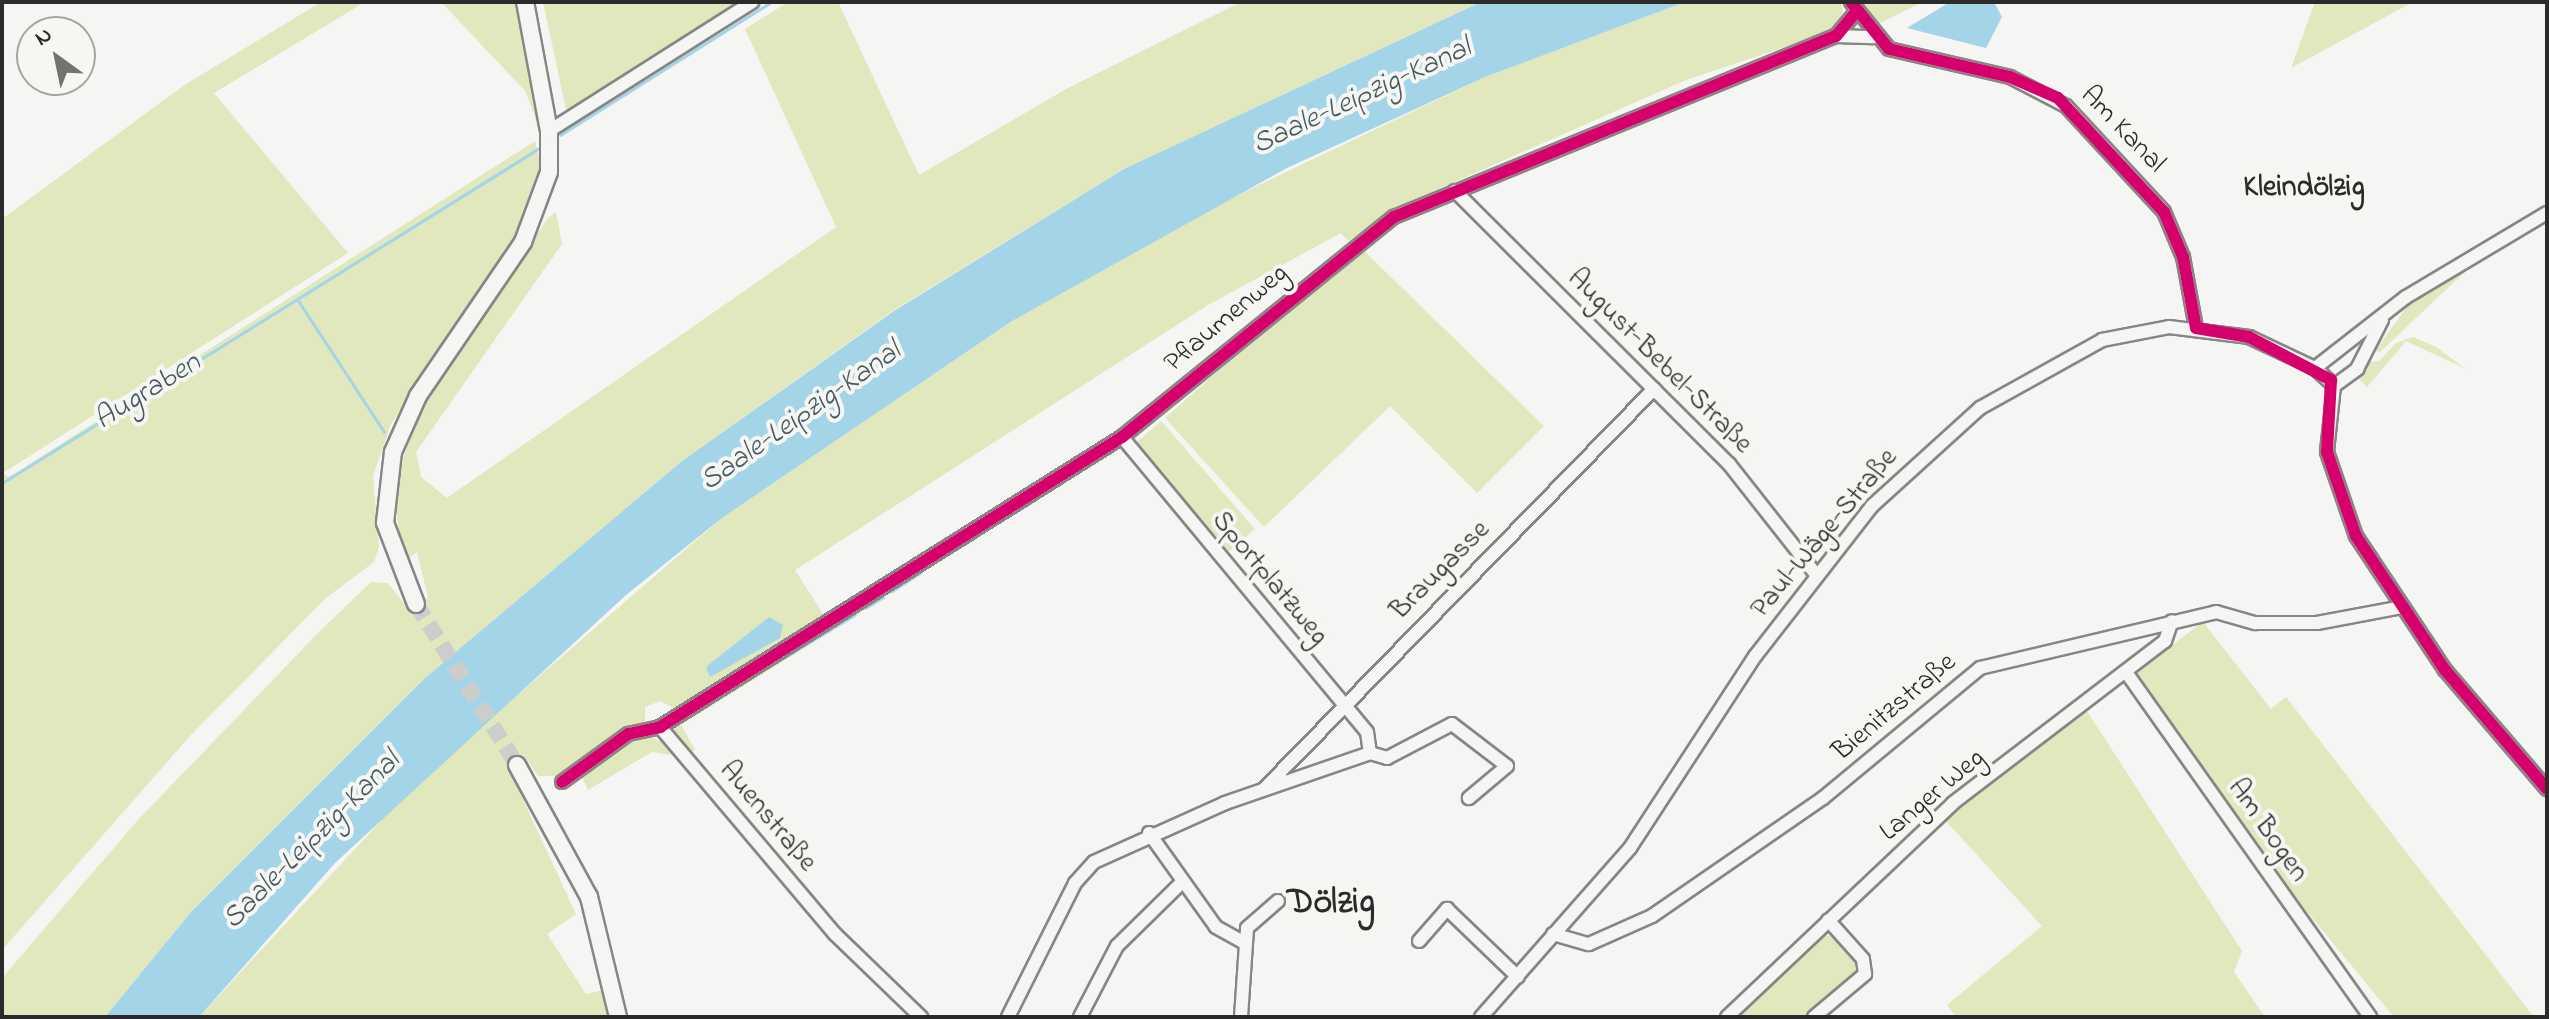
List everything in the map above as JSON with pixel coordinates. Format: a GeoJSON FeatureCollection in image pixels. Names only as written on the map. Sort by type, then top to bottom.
{"type":"FeatureCollection","features":[{"type":"Feature","properties":{"kind":"street"},"geometry":{"type":"LineString","coordinates":[[416,604],[389,539],[388,471],[418,396],[537,216],[549,172],[549,131],[525,2]]}},
{"type":"Feature","properties":{"kind":"street"},"geometry":{"type":"LineString","coordinates":[[549,131],[752,2]]}},
{"type":"Feature","properties":{"kind":"street","name":"Pflaumenweg"},"geometry":{"type":"LineString","coordinates":[[1836,36],[1853,8]]}},
{"type":"Feature","properties":{"kind":"street","name":"Am Kanal"},"geometry":{"type":"LineString","coordinates":[[1853,8],[1873,37],[1904,55],[2010,77],[2058,98],[2164,212],[2183,257],[2196,328]]}},
{"type":"Feature","properties":{"kind":"street","name":"Pflaumenweg"},"geometry":{"type":"LineString","coordinates":[[660,727],[1122,437],[1367,233],[1455,191],[1836,36],[1873,37]]}},
{"type":"Feature","properties":{"kind":"street","name":"August-Bebel-Straße"},"geometry":{"type":"LineString","coordinates":[[1455,191],[1729,464],[1817,576]]}},
{"type":"Feature","properties":{"kind":"street"},"geometry":{"type":"LineString","coordinates":[[2315,368],[2382,320],[2406,297],[2547,213]]}},
{"type":"Feature","properties":{"kind":"street"},"geometry":{"type":"LineString","coordinates":[[2382,320],[2357,369],[2334,386],[2327,452],[2335,488],[2402,607],[2445,670],[2547,789]]}},
{"type":"Feature","properties":{"kind":"street","name":"Paul-Wäge-Straße"},"geometry":{"type":"LineString","coordinates":[[1481,1017],[1630,848],[1756,655],[1817,576],[1908,469],[2003,392],[2112,337],[2196,328],[2249,337],[2315,368],[2334,386]]}},
{"type":"Feature","properties":{"kind":"street","name":"Braugasse"},"geometry":{"type":"LineString","coordinates":[[1264,789],[1654,389]]}},
{"type":"Feature","properties":{"kind":"street","name":"Sportplatzweg"},"geometry":{"type":"LineString","coordinates":[[1122,437],[1371,739],[1370,753]]}},
{"type":"Feature","properties":{"kind":"street","name":"Bienitzstraße"},"geometry":{"type":"LineString","coordinates":[[1553,934],[1589,944],[1652,916],[1823,798],[1980,668],[2216,612],[2255,623],[2317,623],[2402,607]]}},
{"type":"Feature","properties":{"kind":"street","name":"Langer Weg"},"geometry":{"type":"LineString","coordinates":[[1727,1017],[1953,803],[2165,641],[2172,621]]}},
{"type":"Feature","properties":{"kind":"street","name":"Am Bogen"},"geometry":{"type":"LineString","coordinates":[[2126,672],[2370,1017]]}},
{"type":"Feature","properties":{"kind":"street"},"geometry":{"type":"LineString","coordinates":[[1370,753],[1387,758],[1452,724],[1507,766],[1469,798]]}},
{"type":"Feature","properties":{"kind":"street"},"geometry":{"type":"LineString","coordinates":[[562,782],[628,734],[660,727]]}},
{"type":"Feature","properties":{"kind":"street","name":"Auenstraße"},"geometry":{"type":"LineString","coordinates":[[660,727],[835,934],[919,1016]]}},
{"type":"Feature","properties":{"kind":"street","name":"Braugasse"},"geometry":{"type":"LineString","coordinates":[[1008,1017],[1075,883],[1102,856],[1149,833],[1370,753]]}},
{"type":"Feature","properties":{"kind":"street"},"geometry":{"type":"LineString","coordinates":[[517,765],[589,897],[618,1017]]}},
{"type":"Feature","properties":{"kind":"street"},"geometry":{"type":"LineString","coordinates":[[1149,833],[1181,883],[1216,927],[1245,943]]}},
{"type":"Feature","properties":{"kind":"street"},"geometry":{"type":"LineString","coordinates":[[1080,1017],[1117,946],[1181,883]]}},
{"type":"Feature","properties":{"kind":"street"},"geometry":{"type":"LineString","coordinates":[[1241,1017],[1245,943],[1252,918],[1278,901]]}},
{"type":"Feature","properties":{"kind":"street"},"geometry":{"type":"LineString","coordinates":[[1419,941],[1447,909],[1518,977]]}},
{"type":"Feature","properties":{"kind":"street"},"geometry":{"type":"LineString","coordinates":[[1814,1017],[1865,974],[1863,959],[1828,920]]}},
{"type":"Feature","properties":{"kind":"green space"},"geometry":{"type":"Polygon","coordinates":[[[321,2],[365,2],[214,93],[348,253],[3,473],[9,477],[535,141],[541,165],[535,198],[520,233],[391,424],[373,476],[379,547],[374,562],[326,598],[190,736],[2,950],[2,219],[183,86],[321,2]]]}},
{"type":"Feature","properties":{"kind":"green space"},"geometry":{"type":"Polygon","coordinates":[[[441,2],[519,2],[540,133],[526,92],[441,2]]]}},
{"type":"Feature","properties":{"kind":"green space"},"geometry":{"type":"Polygon","coordinates":[[[543,2],[743,2],[567,114],[543,2]]]}},
{"type":"Feature","properties":{"kind":"green space"},"geometry":{"type":"Polygon","coordinates":[[[788,2],[838,2],[919,175],[1066,89],[1241,2],[1481,2],[1124,169],[894,310],[682,461],[425,678],[192,911],[105,1017],[2,1017],[2,978],[137,821],[318,633],[371,582],[388,583],[411,612],[428,597],[417,552],[403,562],[393,486],[425,400],[548,218],[556,212],[562,244],[416,452],[421,477],[447,498],[836,227],[745,29],[788,2]]]}},
{"type":"Feature","properties":{"kind":"green space"},"geometry":{"type":"Polygon","coordinates":[[[1685,2],[1841,2],[1843,12],[1833,31],[1686,80],[1405,204],[1348,241],[1341,233],[1208,305],[795,570],[825,617],[677,710],[660,701],[645,707],[645,721],[571,776],[538,776],[523,754],[508,767],[576,914],[547,934],[586,994],[604,990],[608,1017],[199,1017],[418,781],[722,518],[1012,321],[1165,230],[1485,77],[1685,2]]]}},
{"type":"Feature","properties":{"kind":"green space"},"geometry":{"type":"Polygon","coordinates":[[[1860,2],[1923,2],[1874,26],[1860,2]]]}},
{"type":"Feature","properties":{"kind":"green space"},"geometry":{"type":"Polygon","coordinates":[[[2315,2],[2413,2],[2291,68],[2315,2]]]}},
{"type":"Feature","properties":{"kind":"green space"},"geometry":{"type":"Polygon","coordinates":[[[1359,246],[1544,426],[1477,493],[1390,406],[1264,527],[1165,418],[1359,246]]]}},
{"type":"Feature","properties":{"kind":"green space"},"geometry":{"type":"Polygon","coordinates":[[[2469,268],[2380,352],[2375,351],[2411,301],[2469,268]]]}},
{"type":"Feature","properties":{"kind":"green space"},"geometry":{"type":"Polygon","coordinates":[[[2413,337],[2436,347],[2466,369],[2406,341],[2367,387],[2358,378],[2368,362],[2379,361],[2396,343],[2413,337]]]}},
{"type":"Feature","properties":{"kind":"green space"},"geometry":{"type":"Polygon","coordinates":[[[1161,421],[1255,529],[1229,551],[1135,443],[1161,421]]]}},
{"type":"Feature","properties":{"kind":"green space"},"geometry":{"type":"Polygon","coordinates":[[[858,608],[861,613],[681,725],[695,750],[688,754],[674,732],[677,721],[858,608]]]}},
{"type":"Feature","properties":{"kind":"green space"},"geometry":{"type":"Polygon","coordinates":[[[2203,622],[2271,709],[2286,697],[2534,1017],[2394,1017],[2294,896],[2135,673],[2203,622]]]}},
{"type":"Feature","properties":{"kind":"green space"},"geometry":{"type":"Polygon","coordinates":[[[2085,708],[2242,951],[2234,972],[2265,1017],[1956,1017],[1947,1005],[2042,926],[1944,819],[2085,708]]]}},
{"type":"Feature","properties":{"kind":"green space"},"geometry":{"type":"Polygon","coordinates":[[[648,736],[667,744],[671,755],[652,752],[588,790],[582,777],[628,738],[648,736]]]}},
{"type":"Feature","properties":{"kind":"green space"},"geometry":{"type":"Polygon","coordinates":[[[1823,935],[1839,938],[1858,962],[1856,976],[1809,1017],[1734,1017],[1823,935]]]}},
{"type":"Feature","properties":{"kind":"water","name":"Saale-Leipzig-Kanal"},"geometry":{"type":"Polygon","coordinates":[[[1481,2],[1685,2],[1485,77],[1287,168],[1012,321],[722,518],[626,595],[335,863],[199,1017],[105,1017],[192,911],[425,678],[682,461],[894,311],[1124,169],[1481,2]]]}},
{"type":"Feature","properties":{"kind":"water"},"geometry":{"type":"Polygon","coordinates":[[[1950,2],[1994,2],[2002,17],[1986,48],[1907,28],[1950,2]]]}},
{"type":"Feature","properties":{"kind":"water"},"geometry":{"type":"Polygon","coordinates":[[[769,617],[783,625],[780,638],[710,677],[706,667],[769,617]]]}},
{"type":"Feature","properties":{"kind":"waterway"},"geometry":{"type":"LineString","coordinates":[[560,135],[771,2]]}},
{"type":"Feature","properties":{"kind":"waterway","name":"Augraben"},"geometry":{"type":"LineString","coordinates":[[2,483],[541,147]]}},
{"type":"Feature","properties":{"kind":"waterway"},"geometry":{"type":"LineString","coordinates":[[297,299],[384,432]]}},
{"type":"Feature","properties":{"kind":"waterway"},"geometry":{"type":"LineString","coordinates":[[1192,388],[1295,305]]}},
{"type":"Feature","properties":{"kind":"waterway"},"geometry":{"type":"LineString","coordinates":[[1045,493],[1064,481]]}},
{"type":"Feature","properties":{"kind":"waterway"},"geometry":{"type":"LineString","coordinates":[[995,524],[1035,500]]}},
{"type":"Feature","properties":{"kind":"waterway"},"geometry":{"type":"LineString","coordinates":[[938,560],[974,538]]}},
{"type":"Feature","properties":{"kind":"waterway"},"geometry":{"type":"LineString","coordinates":[[892,591],[920,573]]}},
{"type":"Feature","properties":{"kind":"waterway"},"geometry":{"type":"LineString","coordinates":[[865,608],[883,597]]}},
{"type":"Feature","properties":{"kind":"waterway"},"geometry":{"type":"LineString","coordinates":[[717,698],[854,615]]}},
{"type":"Feature","properties":{"kind":"tunnel"},"geometry":{"type":"LineString","coordinates":[[416,604],[517,765]]}},
{"type":"Feature","properties":{"kind":"cycle path"},"geometry":{"type":"LineString","coordinates":[[1851,2],[1889,49],[2010,77],[2058,98],[2164,212],[2183,257],[2196,328],[2249,337],[2331,380],[2327,452],[2356,536],[2445,670],[2547,789]]}},
{"type":"Feature","properties":{"kind":"cycle path"},"geometry":{"type":"LineString","coordinates":[[562,782],[628,734],[660,727],[1122,437],[1394,217],[1836,36],[1855,13]]}},
{"type":"Feature","properties":{"kind":"district","name":"Kleindölzig"},"geometry":{"type":"Point","coordinates":[2304,188]}},
{"type":"Feature","properties":{"kind":"district","name":"Dölzig"},"geometry":{"type":"Point","coordinates":[1331,904]}}]}
